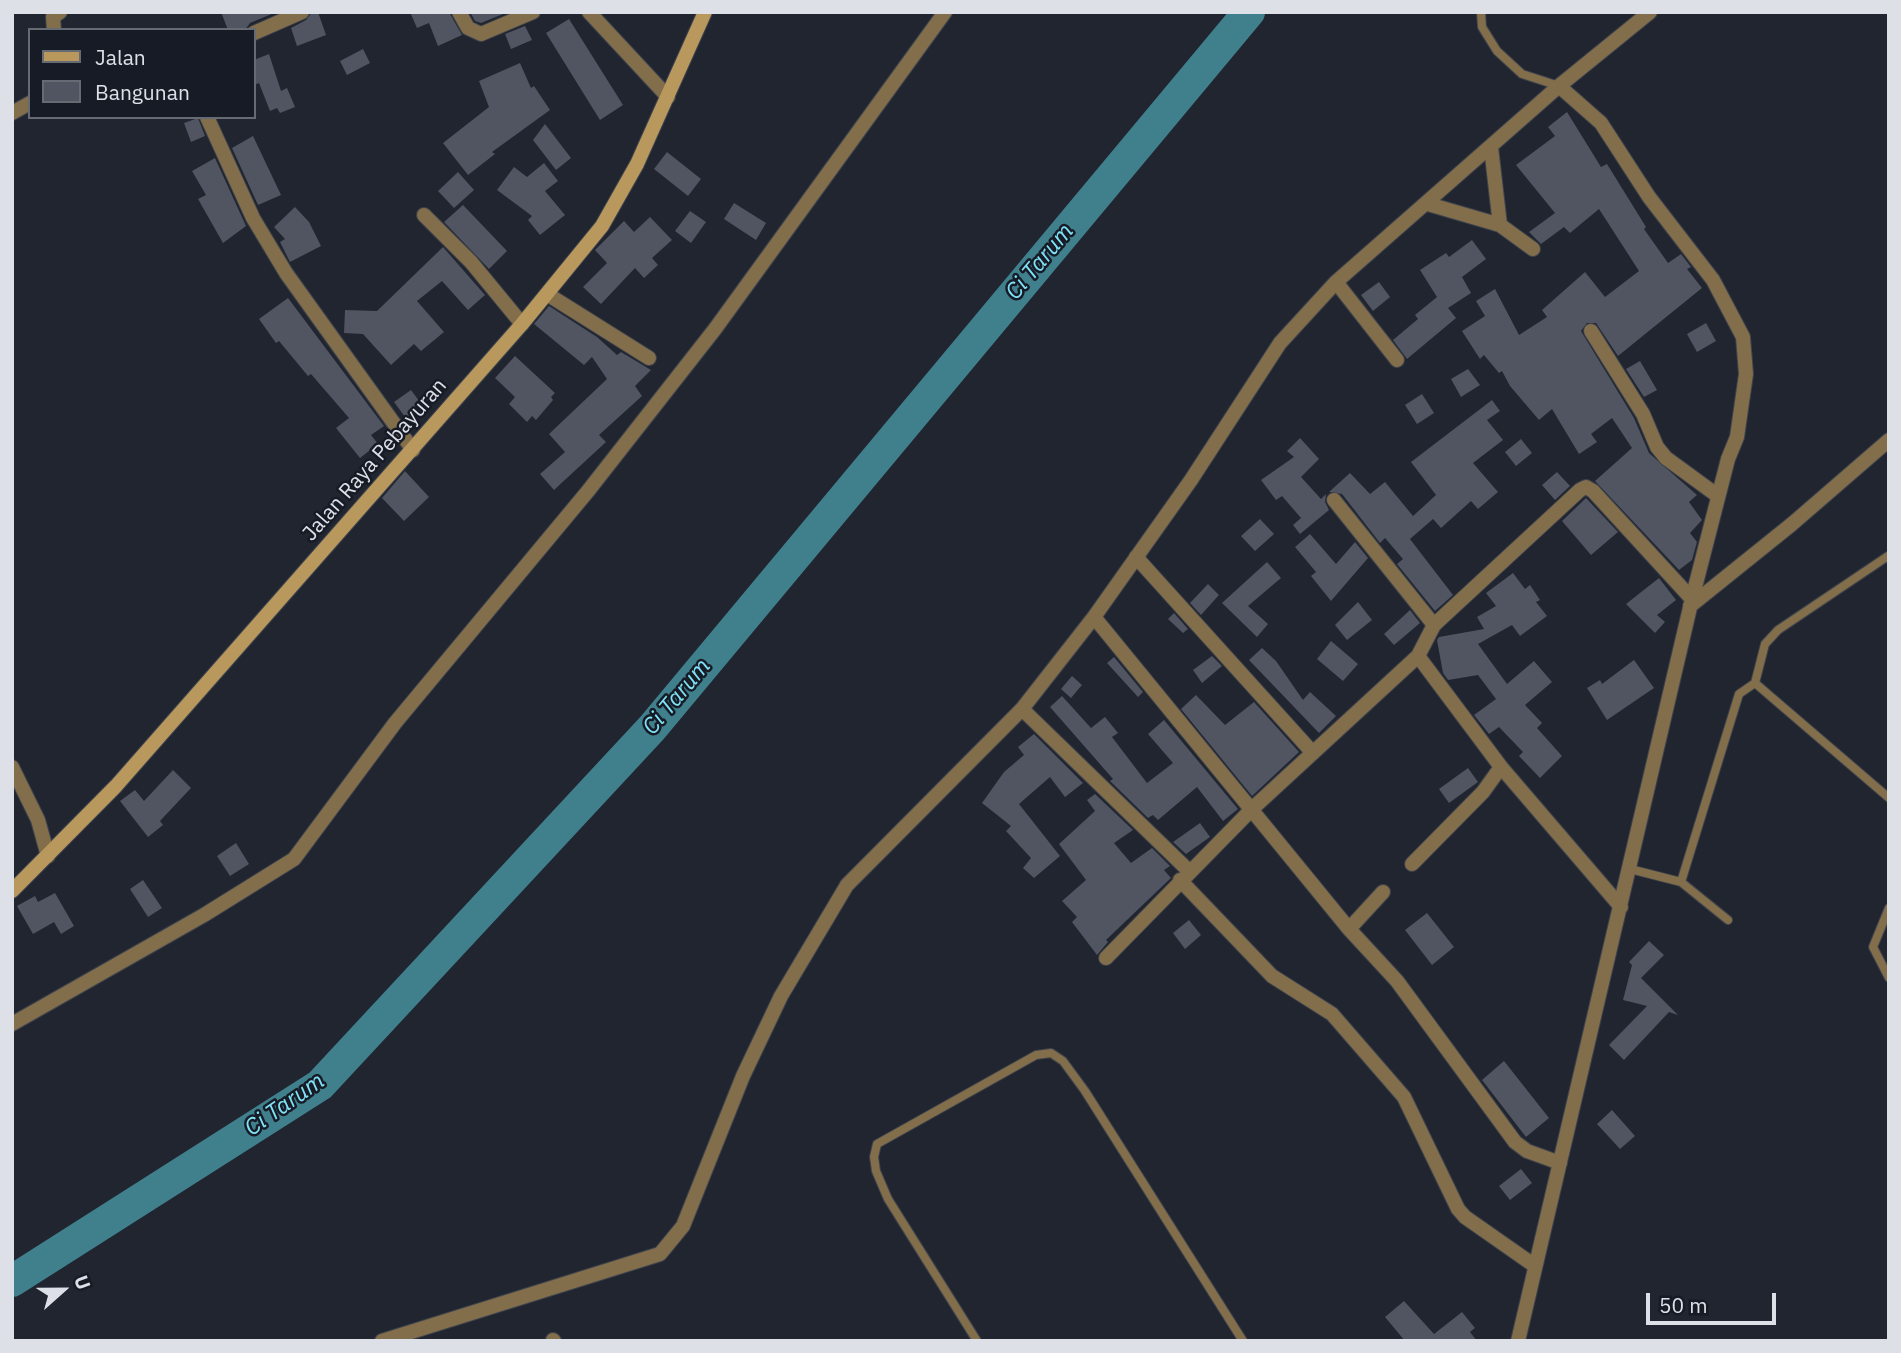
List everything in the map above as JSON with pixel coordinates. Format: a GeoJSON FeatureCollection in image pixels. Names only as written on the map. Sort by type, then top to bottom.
{"type":"FeatureCollection","features":[{"type":"Feature","properties":{"kind":"main road","name":"Jalan Raya Pebayuran"},"geometry":{"type":"LineString","coordinates":[[12,891],[116,786],[547,295],[601,226],[637,164],[705,12]]}},
{"type":"Feature","properties":{"kind":"street"},"geometry":{"type":"LineString","coordinates":[[54,28],[53,16],[60,12]]}},
{"type":"Feature","properties":{"kind":"street"},"geometry":{"type":"LineString","coordinates":[[256,32],[302,12]]}},
{"type":"Feature","properties":{"kind":"street"},"geometry":{"type":"LineString","coordinates":[[459,12],[468,28],[481,34],[533,12]]}},
{"type":"Feature","properties":{"kind":"street"},"geometry":{"type":"LineString","coordinates":[[589,12],[668,97]]}},
{"type":"Feature","properties":{"kind":"street"},"geometry":{"type":"LineString","coordinates":[[12,1024],[204,915],[294,859],[395,723],[588,491],[715,329],[945,12]]}},
{"type":"Feature","properties":{"kind":"street"},"geometry":{"type":"LineString","coordinates":[[382,1341],[660,1254],[683,1226],[743,1076],[781,996],[847,885],[1022,709],[1094,617],[1191,480],[1280,343],[1336,282],[1428,204],[1559,86],[1650,12]]}},
{"type":"Feature","properties":{"kind":"street"},"geometry":{"type":"LineString","coordinates":[[1518,1341],[1691,603],[1718,496],[1737,437],[1746,374],[1743,337],[1713,280],[1649,197],[1601,122],[1559,86]]}},
{"type":"Feature","properties":{"kind":"street"},"geometry":{"type":"LineString","coordinates":[[12,113],[28,104]]}},
{"type":"Feature","properties":{"kind":"street"},"geometry":{"type":"LineString","coordinates":[[208,119],[253,218],[286,273],[413,450]]}},
{"type":"Feature","properties":{"kind":"street"},"geometry":{"type":"LineString","coordinates":[[1491,147],[1500,225]]}},
{"type":"Feature","properties":{"kind":"street"},"geometry":{"type":"LineString","coordinates":[[1428,204],[1500,225],[1534,249]]}},
{"type":"Feature","properties":{"kind":"street"},"geometry":{"type":"LineString","coordinates":[[424,215],[471,262],[522,324]]}},
{"type":"Feature","properties":{"kind":"street"},"geometry":{"type":"LineString","coordinates":[[1336,282],[1397,360]]}},
{"type":"Feature","properties":{"kind":"street"},"geometry":{"type":"LineString","coordinates":[[547,295],[649,358]]}},
{"type":"Feature","properties":{"kind":"street"},"geometry":{"type":"LineString","coordinates":[[1591,331],[1643,414],[1657,447],[1666,458],[1718,496]]}},
{"type":"Feature","properties":{"kind":"street"},"geometry":{"type":"LineString","coordinates":[[1691,603],[1792,524],[1889,440]]}},
{"type":"Feature","properties":{"kind":"street"},"geometry":{"type":"LineString","coordinates":[[1106,958],[1253,807],[1418,656],[1434,625],[1586,487],[1691,603]]}},
{"type":"Feature","properties":{"kind":"street"},"geometry":{"type":"LineString","coordinates":[[1334,500],[1434,625]]}},
{"type":"Feature","properties":{"kind":"street"},"geometry":{"type":"LineString","coordinates":[[1136,557],[1313,753]]}},
{"type":"Feature","properties":{"kind":"street"},"geometry":{"type":"LineString","coordinates":[[1094,617],[1253,807],[1349,929],[1398,981],[1515,1142],[1527,1151],[1560,1163]]}},
{"type":"Feature","properties":{"kind":"street"},"geometry":{"type":"LineString","coordinates":[[1418,656],[1501,768],[1621,907]]}},
{"type":"Feature","properties":{"kind":"street"},"geometry":{"type":"LineString","coordinates":[[1022,709],[1185,875],[1272,976],[1332,1014],[1404,1097],[1458,1209],[1465,1217],[1535,1266]]}},
{"type":"Feature","properties":{"kind":"street"},"geometry":{"type":"LineString","coordinates":[[12,767],[38,820],[48,856]]}},
{"type":"Feature","properties":{"kind":"street"},"geometry":{"type":"LineString","coordinates":[[1412,864],[1483,792],[1501,768]]}},
{"type":"Feature","properties":{"kind":"street"},"geometry":{"type":"LineString","coordinates":[[1349,929],[1382,892]]}},
{"type":"Feature","properties":{"kind":"lane"},"geometry":{"type":"LineString","coordinates":[[1481,12],[1482,27],[1497,51],[1522,74],[1559,86]]}},
{"type":"Feature","properties":{"kind":"lane"},"geometry":{"type":"LineString","coordinates":[[1681,882],[1739,694],[1755,683],[1765,644],[1777,630],[1888,556]]}},
{"type":"Feature","properties":{"kind":"lane"},"geometry":{"type":"LineString","coordinates":[[1755,683],[1889,798]]}},
{"type":"Feature","properties":{"kind":"lane"},"geometry":{"type":"LineString","coordinates":[[1630,869],[1681,882],[1728,920]]}},
{"type":"Feature","properties":{"kind":"lane"},"geometry":{"type":"LineString","coordinates":[[1889,908],[1873,947],[1889,978]]}},
{"type":"Feature","properties":{"kind":"lane"},"geometry":{"type":"LineString","coordinates":[[977,1341],[888,1199],[876,1171],[874,1157],[877,1144],[1036,1055],[1051,1054],[1063,1061],[1085,1091],[1243,1341]]}},
{"type":"Feature","properties":{"kind":"building"},"geometry":{"type":"Polygon","coordinates":[[[221,12],[274,13],[250,23],[246,28],[227,28],[221,12]]]}},
{"type":"Feature","properties":{"kind":"building"},"geometry":{"type":"Polygon","coordinates":[[[312,12],[318,12],[326,35],[297,46],[291,28],[306,20],[312,12]]]}},
{"type":"Feature","properties":{"kind":"building"},"geometry":{"type":"Polygon","coordinates":[[[410,12],[449,12],[462,35],[438,46],[429,23],[417,28],[410,12]]]}},
{"type":"Feature","properties":{"kind":"building"},"geometry":{"type":"Polygon","coordinates":[[[470,12],[508,12],[481,23],[475,21],[470,12]]]}},
{"type":"Feature","properties":{"kind":"building"},"geometry":{"type":"Polygon","coordinates":[[[569,19],[623,105],[600,120],[546,33],[569,19]]]}},
{"type":"Feature","properties":{"kind":"building"},"geometry":{"type":"Polygon","coordinates":[[[525,26],[532,40],[511,49],[505,34],[525,26]]]}},
{"type":"Feature","properties":{"kind":"building"},"geometry":{"type":"Polygon","coordinates":[[[363,49],[370,63],[347,75],[340,61],[363,49]]]}},
{"type":"Feature","properties":{"kind":"building"},"geometry":{"type":"Polygon","coordinates":[[[269,54],[281,91],[287,88],[295,107],[280,113],[277,108],[270,111],[259,83],[256,84],[256,59],[269,54]]]}},
{"type":"Feature","properties":{"kind":"building"},"geometry":{"type":"Polygon","coordinates":[[[520,63],[531,88],[534,86],[550,110],[492,152],[495,154],[468,175],[443,143],[489,107],[479,81],[520,63]]]}},
{"type":"Feature","properties":{"kind":"building"},"geometry":{"type":"Polygon","coordinates":[[[1567,112],[1601,167],[1607,164],[1646,227],[1644,229],[1668,263],[1681,254],[1691,267],[1687,269],[1702,288],[1618,356],[1596,323],[1587,323],[1581,331],[1634,418],[1649,453],[1697,495],[1689,502],[1702,520],[1690,533],[1697,542],[1692,560],[1679,570],[1595,481],[1632,448],[1612,418],[1591,434],[1597,442],[1579,454],[1552,409],[1539,420],[1510,386],[1502,371],[1499,373],[1484,355],[1480,359],[1462,331],[1485,316],[1476,301],[1495,289],[1519,335],[1547,317],[1542,310],[1585,272],[1605,297],[1639,271],[1599,209],[1570,233],[1564,227],[1541,244],[1529,232],[1555,213],[1516,165],[1555,136],[1548,127],[1567,112]]]}},
{"type":"Feature","properties":{"kind":"building"},"geometry":{"type":"Polygon","coordinates":[[[198,119],[205,136],[191,142],[184,123],[198,119]]]}},
{"type":"Feature","properties":{"kind":"building"},"geometry":{"type":"Polygon","coordinates":[[[545,124],[571,158],[556,170],[533,140],[545,124]]]}},
{"type":"Feature","properties":{"kind":"building"},"geometry":{"type":"Polygon","coordinates":[[[253,136],[281,195],[258,205],[232,148],[253,136]]]}},
{"type":"Feature","properties":{"kind":"building"},"geometry":{"type":"Polygon","coordinates":[[[667,152],[701,179],[688,196],[654,169],[667,152]]]}},
{"type":"Feature","properties":{"kind":"building"},"geometry":{"type":"Polygon","coordinates":[[[215,158],[246,226],[223,243],[198,199],[206,195],[192,171],[215,158]]]}},
{"type":"Feature","properties":{"kind":"building"},"geometry":{"type":"Polygon","coordinates":[[[544,163],[558,181],[545,191],[565,215],[540,235],[528,220],[532,216],[497,190],[514,167],[527,177],[544,163]]]}},
{"type":"Feature","properties":{"kind":"building"},"geometry":{"type":"Polygon","coordinates":[[[458,172],[474,190],[454,208],[438,191],[458,172]]]}},
{"type":"Feature","properties":{"kind":"building"},"geometry":{"type":"Polygon","coordinates":[[[734,203],[766,223],[756,240],[724,219],[734,203]]]}},
{"type":"Feature","properties":{"kind":"building"},"geometry":{"type":"Polygon","coordinates":[[[463,205],[507,251],[489,269],[444,222],[463,205]]]}},
{"type":"Feature","properties":{"kind":"building"},"geometry":{"type":"Polygon","coordinates":[[[295,207],[309,222],[321,246],[290,262],[280,242],[285,239],[274,227],[295,207]]]}},
{"type":"Feature","properties":{"kind":"building"},"geometry":{"type":"Polygon","coordinates":[[[690,211],[706,222],[691,243],[675,231],[690,211]]]}},
{"type":"Feature","properties":{"kind":"building"},"geometry":{"type":"Polygon","coordinates":[[[650,217],[672,240],[652,258],[658,265],[644,278],[635,268],[601,304],[583,287],[607,263],[595,250],[624,221],[634,232],[650,217]]]}},
{"type":"Feature","properties":{"kind":"building"},"geometry":{"type":"Polygon","coordinates":[[[1472,240],[1486,259],[1462,277],[1471,293],[1448,308],[1456,318],[1407,359],[1393,340],[1418,319],[1415,315],[1437,297],[1420,270],[1446,253],[1449,257],[1472,240]]]}},
{"type":"Feature","properties":{"kind":"building"},"geometry":{"type":"Polygon","coordinates":[[[443,247],[485,295],[468,310],[442,281],[417,301],[444,332],[421,351],[414,344],[391,365],[363,334],[344,333],[345,310],[377,311],[443,247]]]}},
{"type":"Feature","properties":{"kind":"building"},"geometry":{"type":"Polygon","coordinates":[[[1379,282],[1390,297],[1373,311],[1361,295],[1379,282]]]}},
{"type":"Feature","properties":{"kind":"building"},"geometry":{"type":"Polygon","coordinates":[[[288,298],[384,426],[371,435],[378,444],[360,458],[336,428],[349,418],[279,341],[276,343],[259,319],[288,298]]]}},
{"type":"Feature","properties":{"kind":"building"},"geometry":{"type":"Polygon","coordinates":[[[549,306],[597,337],[617,355],[621,352],[651,370],[635,386],[642,396],[599,435],[606,442],[554,490],[540,474],[565,452],[549,434],[607,379],[592,357],[584,365],[534,324],[549,306]]]}},
{"type":"Feature","properties":{"kind":"building"},"geometry":{"type":"Polygon","coordinates":[[[1706,323],[1716,341],[1697,352],[1687,334],[1706,323]]]}},
{"type":"Feature","properties":{"kind":"building"},"geometry":{"type":"Polygon","coordinates":[[[515,356],[555,393],[551,397],[553,400],[536,420],[532,416],[527,422],[509,404],[515,397],[495,378],[515,356]]]}},
{"type":"Feature","properties":{"kind":"building"},"geometry":{"type":"Polygon","coordinates":[[[1640,361],[1657,390],[1644,397],[1626,369],[1640,361]]]}},
{"type":"Feature","properties":{"kind":"building"},"geometry":{"type":"Polygon","coordinates":[[[1468,369],[1480,385],[1461,397],[1451,379],[1468,369]]]}},
{"type":"Feature","properties":{"kind":"building"},"geometry":{"type":"Polygon","coordinates":[[[411,390],[425,409],[408,421],[394,402],[411,390]]]}},
{"type":"Feature","properties":{"kind":"building"},"geometry":{"type":"Polygon","coordinates":[[[1422,394],[1434,413],[1417,424],[1405,405],[1422,394]]]}},
{"type":"Feature","properties":{"kind":"building"},"geometry":{"type":"Polygon","coordinates":[[[1492,400],[1500,411],[1487,420],[1503,440],[1473,463],[1498,492],[1478,509],[1471,501],[1441,528],[1433,519],[1410,539],[1453,595],[1435,611],[1397,564],[1403,559],[1385,538],[1380,543],[1342,494],[1329,492],[1350,473],[1370,494],[1385,482],[1413,516],[1436,495],[1411,462],[1492,400]]]}},
{"type":"Feature","properties":{"kind":"building"},"geometry":{"type":"Polygon","coordinates":[[[1300,438],[1319,459],[1301,477],[1321,499],[1326,494],[1325,502],[1329,510],[1300,534],[1293,525],[1301,518],[1282,496],[1276,500],[1261,480],[1294,457],[1287,451],[1300,438]]]}},
{"type":"Feature","properties":{"kind":"building"},"geometry":{"type":"Polygon","coordinates":[[[1521,439],[1532,453],[1516,466],[1505,452],[1521,439]]]}},
{"type":"Feature","properties":{"kind":"building"},"geometry":{"type":"Polygon","coordinates":[[[405,471],[429,497],[404,521],[382,498],[405,471]]]}},
{"type":"Feature","properties":{"kind":"building"},"geometry":{"type":"Polygon","coordinates":[[[1557,472],[1570,486],[1555,500],[1542,485],[1557,472]]]}},
{"type":"Feature","properties":{"kind":"building"},"geometry":{"type":"Polygon","coordinates":[[[1586,498],[1618,532],[1591,555],[1562,521],[1586,498]]]}},
{"type":"Feature","properties":{"kind":"building"},"geometry":{"type":"Polygon","coordinates":[[[1260,519],[1274,534],[1255,551],[1241,536],[1260,519]]]}},
{"type":"Feature","properties":{"kind":"building"},"geometry":{"type":"Polygon","coordinates":[[[1310,534],[1336,564],[1355,542],[1368,558],[1331,601],[1311,576],[1316,572],[1295,547],[1310,534]]]}},
{"type":"Feature","properties":{"kind":"building"},"geometry":{"type":"Polygon","coordinates":[[[1267,562],[1281,578],[1248,606],[1268,624],[1257,637],[1222,603],[1267,562]]]}},
{"type":"Feature","properties":{"kind":"building"},"geometry":{"type":"Polygon","coordinates":[[[1513,573],[1525,589],[1530,585],[1540,600],[1536,602],[1547,616],[1520,636],[1512,625],[1478,644],[1507,684],[1534,661],[1552,682],[1525,705],[1542,723],[1537,728],[1562,756],[1540,778],[1519,756],[1523,752],[1499,727],[1489,734],[1474,715],[1496,699],[1478,675],[1448,680],[1443,673],[1437,640],[1439,637],[1484,629],[1477,617],[1496,606],[1486,593],[1513,573]]]}},
{"type":"Feature","properties":{"kind":"building"},"geometry":{"type":"Polygon","coordinates":[[[1659,578],[1676,600],[1657,615],[1665,622],[1655,633],[1626,604],[1659,578]]]}},
{"type":"Feature","properties":{"kind":"building"},"geometry":{"type":"Polygon","coordinates":[[[1208,584],[1219,595],[1201,615],[1190,603],[1208,584]]]}},
{"type":"Feature","properties":{"kind":"building"},"geometry":{"type":"Polygon","coordinates":[[[1358,602],[1372,620],[1347,640],[1335,625],[1358,602]]]}},
{"type":"Feature","properties":{"kind":"building"},"geometry":{"type":"Polygon","coordinates":[[[1410,610],[1420,623],[1394,645],[1384,634],[1410,610]]]}},
{"type":"Feature","properties":{"kind":"building"},"geometry":{"type":"Polygon","coordinates":[[[1174,613],[1188,629],[1183,633],[1168,619],[1174,613]]]}},
{"type":"Feature","properties":{"kind":"building"},"geometry":{"type":"Polygon","coordinates":[[[1331,641],[1358,664],[1343,681],[1317,659],[1331,641]]]}},
{"type":"Feature","properties":{"kind":"building"},"geometry":{"type":"Polygon","coordinates":[[[1262,648],[1276,661],[1303,700],[1310,692],[1336,716],[1319,733],[1249,660],[1262,648]]]}},
{"type":"Feature","properties":{"kind":"building"},"geometry":{"type":"Polygon","coordinates":[[[1212,656],[1222,666],[1202,683],[1193,670],[1212,656]]]}},
{"type":"Feature","properties":{"kind":"building"},"geometry":{"type":"Polygon","coordinates":[[[1114,657],[1143,692],[1138,697],[1107,663],[1114,657]]]}},
{"type":"Feature","properties":{"kind":"building"},"geometry":{"type":"Polygon","coordinates":[[[1634,660],[1654,688],[1607,720],[1587,688],[1600,680],[1602,684],[1634,660]]]}},
{"type":"Feature","properties":{"kind":"building"},"geometry":{"type":"Polygon","coordinates":[[[1072,676],[1082,685],[1071,698],[1061,689],[1072,676]]]}},
{"type":"Feature","properties":{"kind":"building"},"geometry":{"type":"Polygon","coordinates":[[[1196,695],[1225,725],[1254,702],[1299,752],[1252,796],[1181,709],[1196,695]]]}},
{"type":"Feature","properties":{"kind":"building"},"geometry":{"type":"Polygon","coordinates":[[[1062,696],[1091,728],[1105,717],[1118,733],[1112,737],[1147,783],[1173,763],[1148,734],[1164,720],[1238,809],[1223,821],[1197,787],[1158,820],[1153,815],[1148,818],[1110,781],[1113,779],[1050,707],[1062,696]]]}},
{"type":"Feature","properties":{"kind":"building"},"geometry":{"type":"Polygon","coordinates":[[[1034,734],[1083,783],[1065,797],[1050,777],[1019,804],[1060,856],[1034,878],[1023,868],[1031,858],[1006,831],[1011,826],[982,803],[1004,772],[1024,755],[1018,747],[1034,734]]]}},
{"type":"Feature","properties":{"kind":"building"},"geometry":{"type":"Polygon","coordinates":[[[1468,768],[1478,782],[1449,803],[1439,789],[1468,768]]]}},
{"type":"Feature","properties":{"kind":"building"},"geometry":{"type":"Polygon","coordinates":[[[173,770],[191,788],[160,821],[163,825],[148,837],[120,801],[135,790],[144,801],[173,770]]]}},
{"type":"Feature","properties":{"kind":"building"},"geometry":{"type":"Polygon","coordinates":[[[1095,794],[1133,830],[1114,843],[1131,863],[1152,848],[1170,866],[1164,870],[1171,878],[1106,940],[1108,942],[1097,955],[1072,922],[1077,917],[1062,901],[1086,880],[1059,844],[1095,811],[1087,800],[1095,794]]]}},
{"type":"Feature","properties":{"kind":"building"},"geometry":{"type":"Polygon","coordinates":[[[1200,823],[1210,837],[1186,854],[1173,842],[1200,823]]]}},
{"type":"Feature","properties":{"kind":"building"},"geometry":{"type":"Polygon","coordinates":[[[236,843],[249,864],[230,876],[217,856],[236,843]]]}},
{"type":"Feature","properties":{"kind":"building"},"geometry":{"type":"Polygon","coordinates":[[[143,880],[162,908],[148,917],[130,889],[143,880]]]}},
{"type":"Feature","properties":{"kind":"building"},"geometry":{"type":"Polygon","coordinates":[[[55,893],[74,926],[61,934],[54,922],[33,934],[17,906],[35,896],[38,902],[55,893]]]}},
{"type":"Feature","properties":{"kind":"building"},"geometry":{"type":"Polygon","coordinates":[[[1427,913],[1454,947],[1432,965],[1405,930],[1427,913]]]}},
{"type":"Feature","properties":{"kind":"building"},"geometry":{"type":"Polygon","coordinates":[[[1189,920],[1201,935],[1185,949],[1173,933],[1189,920]]]}},
{"type":"Feature","properties":{"kind":"building"},"geometry":{"type":"Polygon","coordinates":[[[1649,941],[1664,955],[1641,978],[1678,1015],[1669,1012],[1624,1060],[1609,1045],[1647,1006],[1623,1000],[1632,965],[1629,962],[1649,941]]]}},
{"type":"Feature","properties":{"kind":"building"},"geometry":{"type":"Polygon","coordinates":[[[1504,1061],[1549,1118],[1526,1137],[1482,1080],[1504,1061]]]}},
{"type":"Feature","properties":{"kind":"building"},"geometry":{"type":"Polygon","coordinates":[[[1612,1110],[1635,1136],[1620,1149],[1597,1124],[1612,1110]]]}},
{"type":"Feature","properties":{"kind":"building"},"geometry":{"type":"Polygon","coordinates":[[[1521,1169],[1532,1183],[1510,1200],[1499,1186],[1521,1169]]]}},
{"type":"Feature","properties":{"kind":"building"},"geometry":{"type":"Polygon","coordinates":[[[1404,1301],[1434,1334],[1462,1312],[1475,1328],[1470,1332],[1477,1341],[1405,1341],[1385,1317],[1404,1301]]]}},
{"type":"Feature","properties":{"kind":"waterway","name":"Ci Tarum"},"geometry":{"type":"LineString","coordinates":[[12,1281],[320,1085],[652,728],[1249,12]]}}]}
